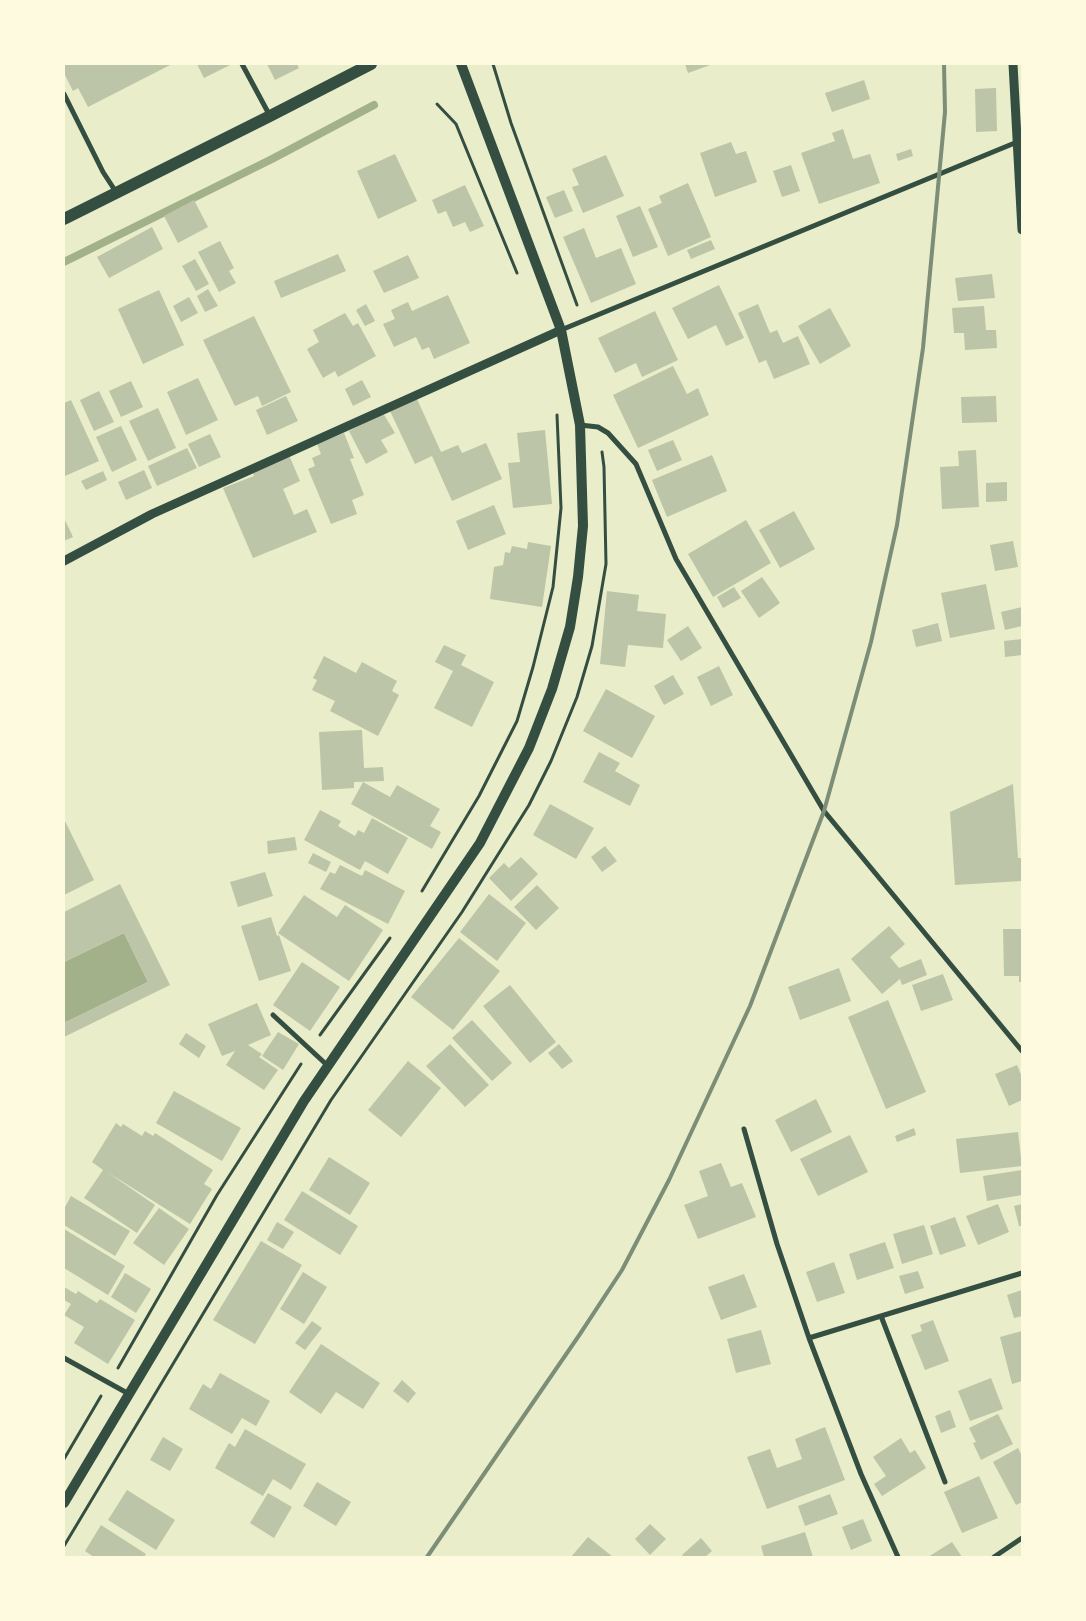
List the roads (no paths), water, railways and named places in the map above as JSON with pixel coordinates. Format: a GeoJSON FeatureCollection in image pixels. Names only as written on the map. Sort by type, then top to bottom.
{"type":"FeatureCollection","features":[{"type":"Feature","properties":{"kind":"main road"},"geometry":{"type":"LineString","coordinates":[[64,219],[371,64]]}},
{"type":"Feature","properties":{"kind":"main road"},"geometry":{"type":"LineString","coordinates":[[64,1503],[304,1100],[480,844],[529,748],[552,689],[570,626],[578,577],[582,526],[580,425],[561,330],[461,64]]}},
{"type":"Feature","properties":{"kind":"street"},"geometry":{"type":"LineString","coordinates":[[242,64],[270,116]]}},
{"type":"Feature","properties":{"kind":"street"},"geometry":{"type":"LineString","coordinates":[[1014,64],[1020,141],[1022,230]]}},
{"type":"Feature","properties":{"kind":"street"},"geometry":{"type":"LineString","coordinates":[[64,94],[103,172],[117,193]]}},
{"type":"Feature","properties":{"kind":"street"},"geometry":{"type":"LineString","coordinates":[[64,561],[152,514],[561,330],[1020,141]]}},
{"type":"Feature","properties":{"kind":"street"},"geometry":{"type":"LineString","coordinates":[[580,425],[598,427],[603,430],[636,464],[676,559],[824,811],[1022,1051]]}},
{"type":"Feature","properties":{"kind":"street"},"geometry":{"type":"LineString","coordinates":[[273,1015],[328,1066]]}},
{"type":"Feature","properties":{"kind":"street"},"geometry":{"type":"LineString","coordinates":[[744,1129],[777,1244],[809,1338],[861,1474],[898,1557]]}},
{"type":"Feature","properties":{"kind":"street"},"geometry":{"type":"LineString","coordinates":[[809,1338],[1022,1273]]}},
{"type":"Feature","properties":{"kind":"street"},"geometry":{"type":"LineString","coordinates":[[881,1316],[945,1482]]}},
{"type":"Feature","properties":{"kind":"street"},"geometry":{"type":"LineString","coordinates":[[64,1358],[129,1394]]}},
{"type":"Feature","properties":{"kind":"street"},"geometry":{"type":"LineString","coordinates":[[994,1557],[1022,1538]]}},
{"type":"Feature","properties":{"kind":"waterway"},"geometry":{"type":"LineString","coordinates":[[64,262],[272,159],[374,105]]}},
{"type":"Feature","properties":{"kind":"railway"},"geometry":{"type":"LineString","coordinates":[[427,1557],[622,1270],[669,1180],[750,1006],[824,811],[871,642],[897,525],[923,348],[945,112],[944,64]]}}]}
